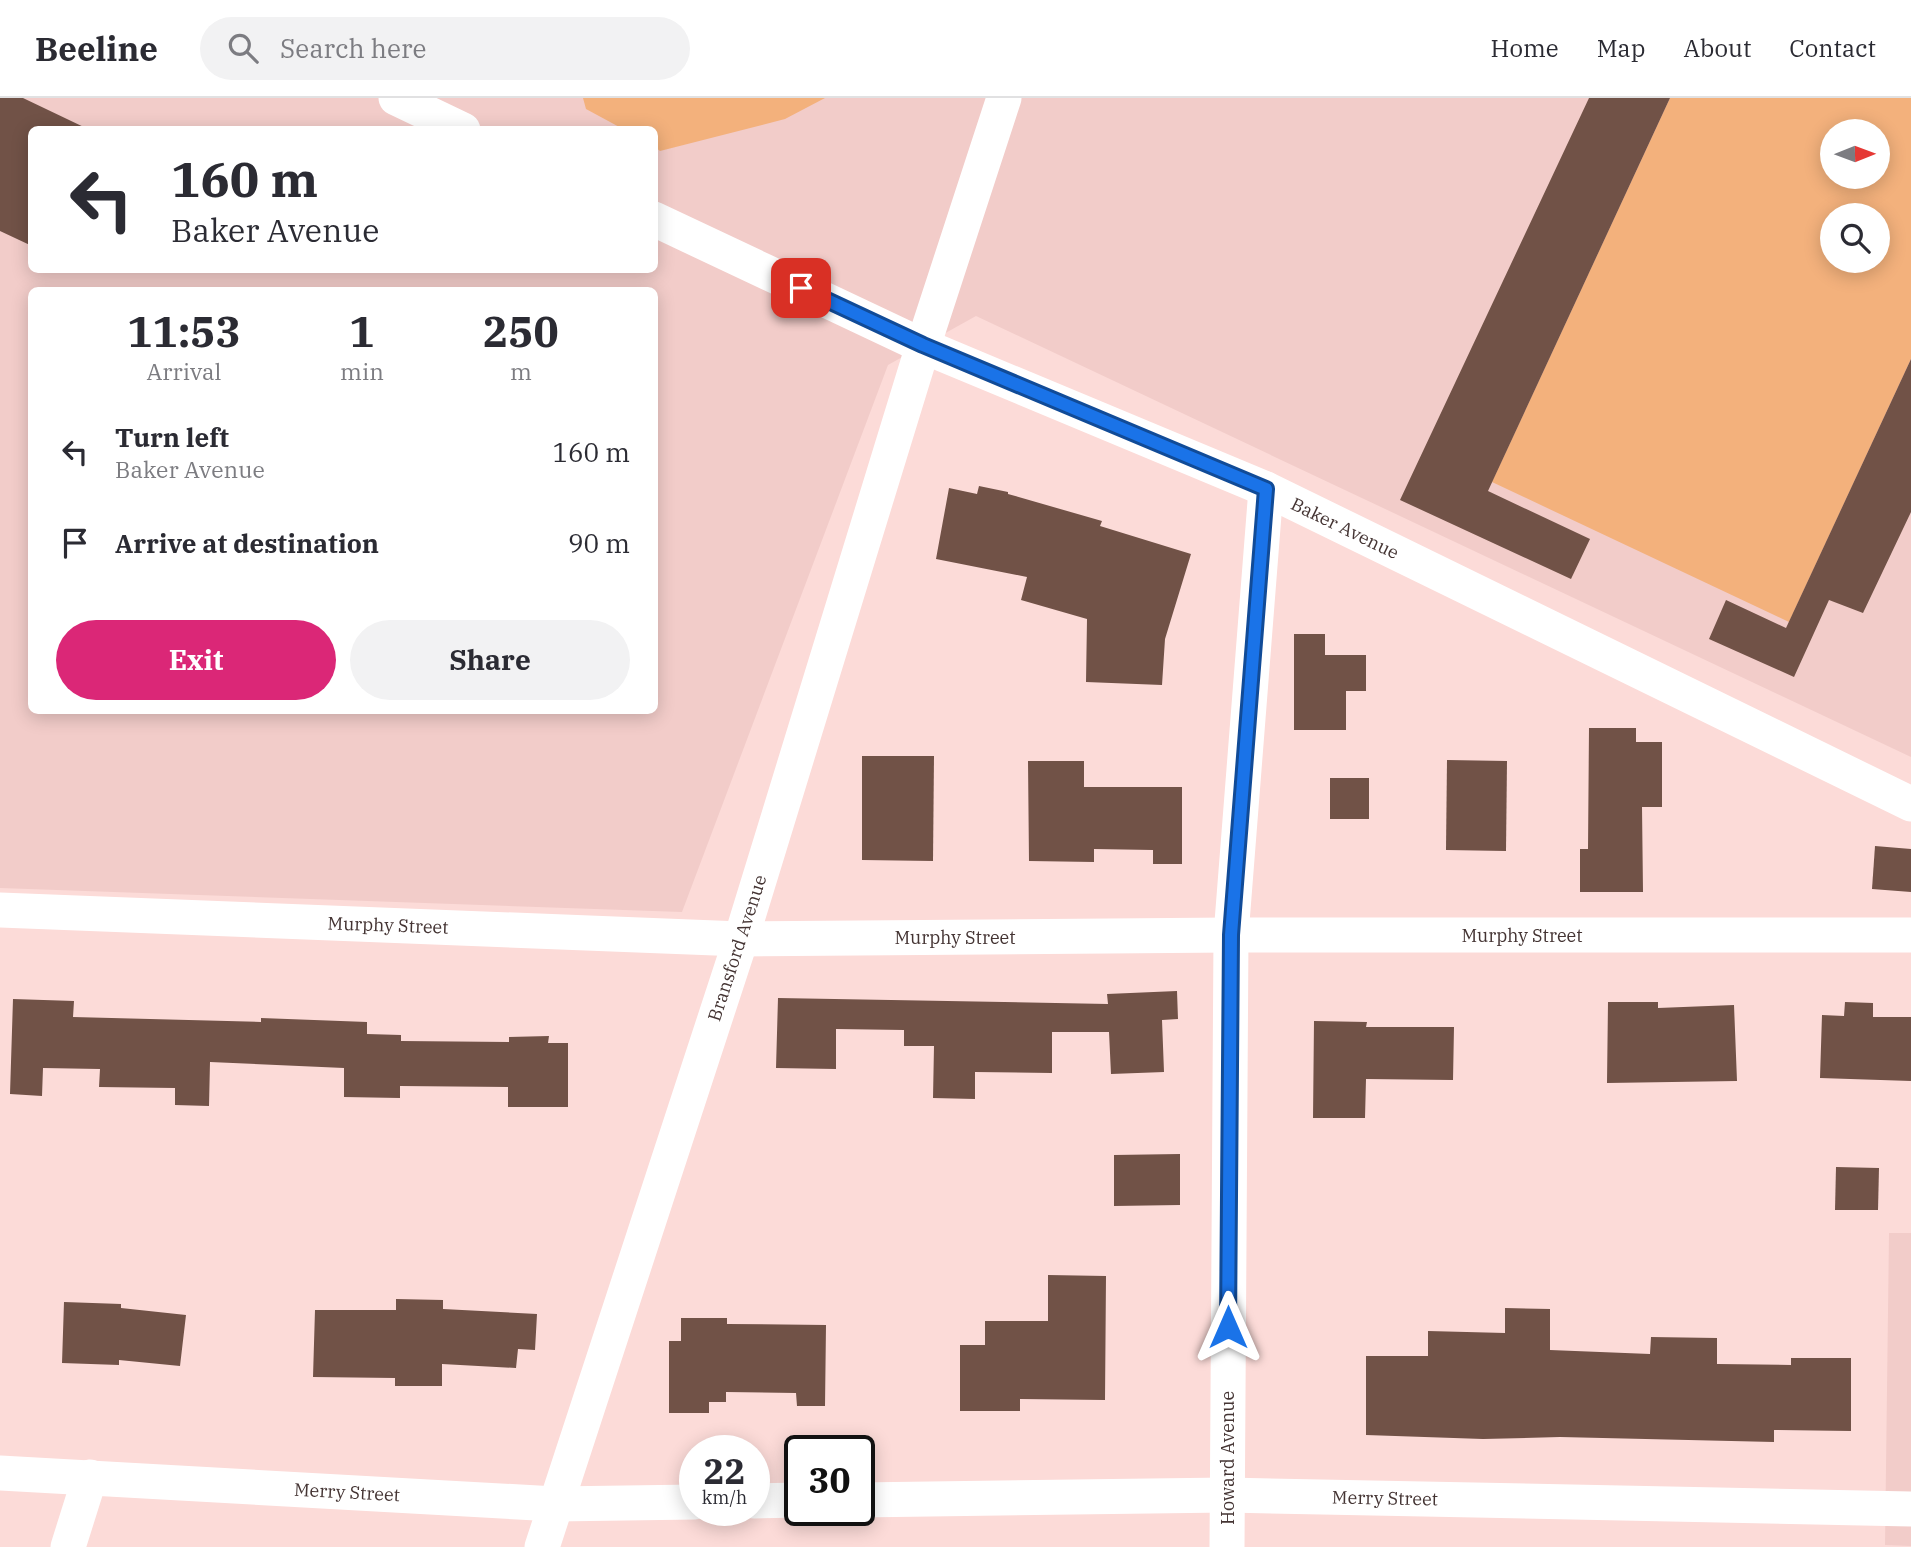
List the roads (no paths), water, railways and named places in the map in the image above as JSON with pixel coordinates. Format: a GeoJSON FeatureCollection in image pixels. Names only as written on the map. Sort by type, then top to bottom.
{"type":"FeatureCollection","features":[{"type":"Feature","properties":{"kind":"street"},"geometry":{"type":"LineString","coordinates":[[396,98],[455,126]]}},
{"type":"Feature","properties":{"kind":"street","name":"Bransford Avenue"},"geometry":{"type":"LineString","coordinates":[[542,1547],[741,939],[923,345],[1004,98]]}},
{"type":"Feature","properties":{"kind":"street","name":"Baker Avenue"},"geometry":{"type":"LineString","coordinates":[[658,221],[923,345],[1266,489],[1911,804]]}},
{"type":"Feature","properties":{"kind":"street","name":"Howard Avenue"},"geometry":{"type":"LineString","coordinates":[[1227,1547],[1231,935],[1266,489]]}},
{"type":"Feature","properties":{"kind":"street","name":"Murphy Street"},"geometry":{"type":"LineString","coordinates":[[0,910],[741,939],[1231,935],[1911,935]]}},
{"type":"Feature","properties":{"kind":"street","name":"Merry Street"},"geometry":{"type":"LineString","coordinates":[[0,1473],[555,1504],[679,1502]]}},
{"type":"Feature","properties":{"kind":"street"},"geometry":{"type":"LineString","coordinates":[[68,1547],[90,1477]]}},
{"type":"Feature","properties":{"kind":"street","name":"Merry Street"},"geometry":{"type":"LineString","coordinates":[[875,1500],[1227,1495],[1911,1508]]}}]}
